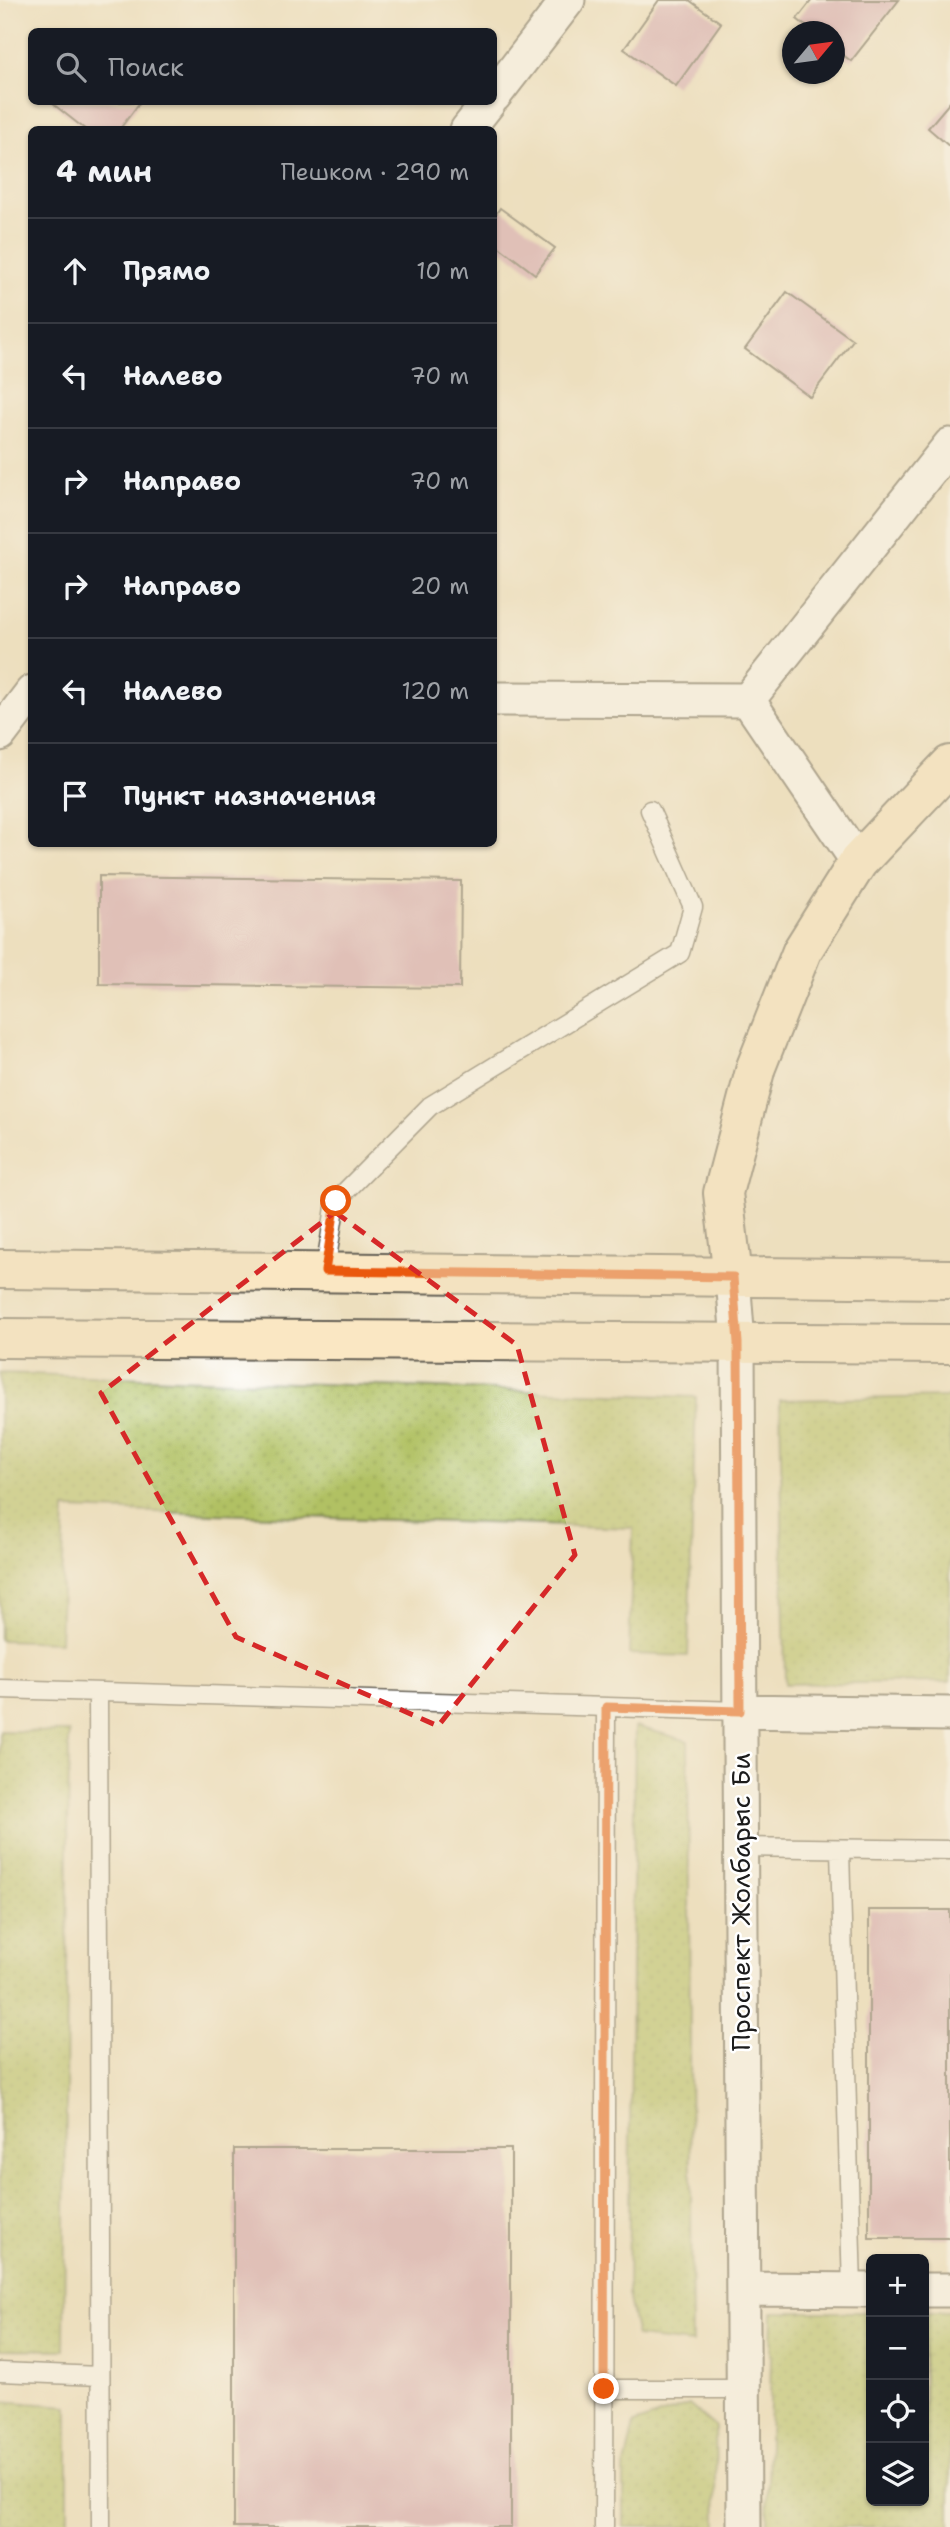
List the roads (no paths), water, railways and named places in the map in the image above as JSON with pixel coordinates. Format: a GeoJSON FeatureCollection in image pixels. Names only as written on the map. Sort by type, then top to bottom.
{"type":"FeatureCollection","features":[{"type":"Feature","properties":{"kind":"main road"},"geometry":{"type":"LineString","coordinates":[[733,1277],[723,1193],[756,1067],[802,951],[858,862],[950,765]]}},
{"type":"Feature","properties":{"kind":"main road"},"geometry":{"type":"LineString","coordinates":[[0,1269],[950,1279]]}},
{"type":"Feature","properties":{"kind":"main road"},"geometry":{"type":"LineString","coordinates":[[0,1338],[950,1344]]}},
{"type":"Feature","properties":{"kind":"street"},"geometry":{"type":"LineString","coordinates":[[497,92],[568,0]]}},
{"type":"Feature","properties":{"kind":"street"},"geometry":{"type":"LineString","coordinates":[[470,126],[487,105]]}},
{"type":"Feature","properties":{"kind":"street"},"geometry":{"type":"LineString","coordinates":[[748,700],[950,445]]}},
{"type":"Feature","properties":{"kind":"street"},"geometry":{"type":"LineString","coordinates":[[0,734],[23,695]]}},
{"type":"Feature","properties":{"kind":"street"},"geometry":{"type":"LineString","coordinates":[[497,699],[748,700]]}},
{"type":"Feature","properties":{"kind":"street"},"geometry":{"type":"LineString","coordinates":[[748,700],[858,862]]}},
{"type":"Feature","properties":{"kind":"street","name":"Проспект Жолбарыс Би"},"geometry":{"type":"LineString","coordinates":[[733,1277],[738,1343],[744,2527]]}},
{"type":"Feature","properties":{"kind":"street"},"geometry":{"type":"LineString","coordinates":[[740,1711],[950,1714]]}},
{"type":"Feature","properties":{"kind":"street"},"geometry":{"type":"LineString","coordinates":[[743,2289],[862,2290]]}},
{"type":"Feature","properties":{"kind":"street"},"geometry":{"type":"LineString","coordinates":[[929,2290],[950,2290]]}},
{"type":"Feature","properties":{"kind":"lane"},"geometry":{"type":"LineString","coordinates":[[325,1271],[336,1201],[430,1106],[680,953],[693,907],[650,810]]}},
{"type":"Feature","properties":{"kind":"lane"},"geometry":{"type":"LineString","coordinates":[[0,1689],[740,1711]]}},
{"type":"Feature","properties":{"kind":"lane"},"geometry":{"type":"LineString","coordinates":[[98,1692],[101,2527]]}},
{"type":"Feature","properties":{"kind":"lane"},"geometry":{"type":"LineString","coordinates":[[604,2527],[606,1707]]}},
{"type":"Feature","properties":{"kind":"lane"},"geometry":{"type":"LineString","coordinates":[[741,1847],[950,1850]]}},
{"type":"Feature","properties":{"kind":"lane"},"geometry":{"type":"LineString","coordinates":[[840,1849],[862,2290]]}},
{"type":"Feature","properties":{"kind":"lane"},"geometry":{"type":"LineString","coordinates":[[0,2372],[100,2375]]}},
{"type":"Feature","properties":{"kind":"lane"},"geometry":{"type":"LineString","coordinates":[[604,2389],[744,2389]]}}]}
